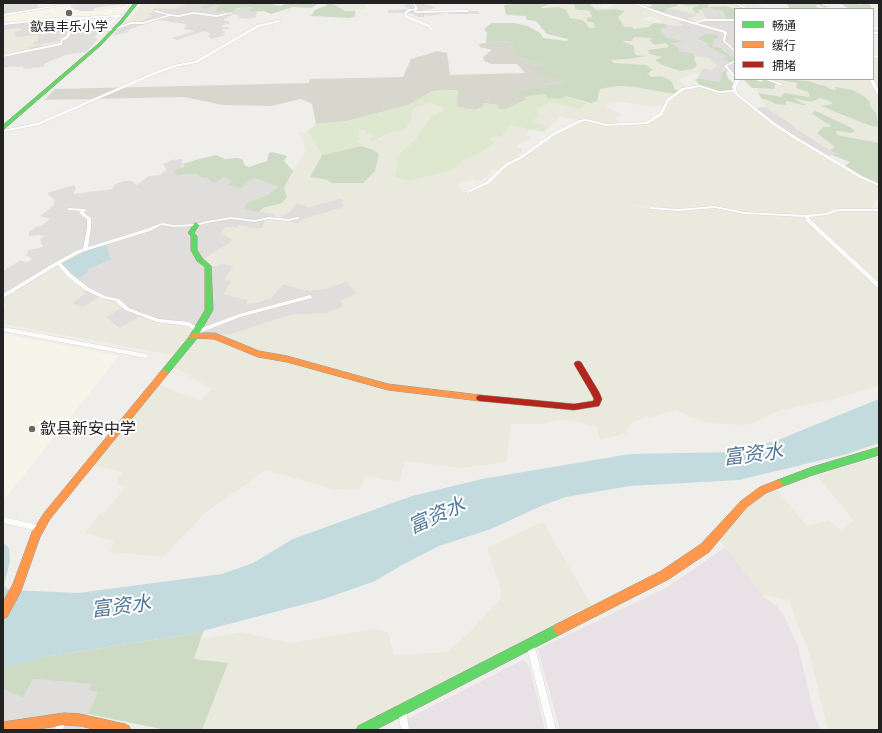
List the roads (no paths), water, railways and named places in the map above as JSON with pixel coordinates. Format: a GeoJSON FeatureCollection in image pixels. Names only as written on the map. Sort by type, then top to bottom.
{"type":"FeatureCollection","features":[{"type":"Feature","properties":{"kind":"street"},"geometry":{"type":"LineString","coordinates":[[37,3],[40,9]]}},
{"type":"Feature","properties":{"kind":"street"},"geometry":{"type":"LineString","coordinates":[[3,15],[76,3]]}},
{"type":"Feature","properties":{"kind":"street"},"geometry":{"type":"LineString","coordinates":[[3,125],[86,53],[111,29],[129,3]]}},
{"type":"Feature","properties":{"kind":"street"},"geometry":{"type":"LineString","coordinates":[[3,130],[93,50],[135,3]]}},
{"type":"Feature","properties":{"kind":"street"},"geometry":{"type":"LineString","coordinates":[[413,3],[417,9],[415,11],[420,12],[468,11]]}},
{"type":"Feature","properties":{"kind":"street"},"geometry":{"type":"LineString","coordinates":[[633,3],[664,15],[726,33],[724,40],[734,50]]}},
{"type":"Feature","properties":{"kind":"street"},"geometry":{"type":"LineString","coordinates":[[735,3],[745,8]]}},
{"type":"Feature","properties":{"kind":"street"},"geometry":{"type":"LineString","coordinates":[[417,9],[410,10],[404,14],[429,26],[432,30]]}},
{"type":"Feature","properties":{"kind":"street"},"geometry":{"type":"LineString","coordinates":[[156,11],[171,15]]}},
{"type":"Feature","properties":{"kind":"street"},"geometry":{"type":"LineString","coordinates":[[71,30],[111,29],[133,23],[143,23],[171,15],[194,14],[217,16],[232,13]]}},
{"type":"Feature","properties":{"kind":"street"},"geometry":{"type":"LineString","coordinates":[[3,24],[79,17],[120,16]]}},
{"type":"Feature","properties":{"kind":"street"},"geometry":{"type":"LineString","coordinates":[[3,56],[61,44],[61,41],[67,37],[79,17]]}},
{"type":"Feature","properties":{"kind":"street"},"geometry":{"type":"LineString","coordinates":[[694,23],[704,20],[734,20]]}},
{"type":"Feature","properties":{"kind":"street"},"geometry":{"type":"LineString","coordinates":[[3,130],[38,124],[152,74],[174,66],[196,62],[258,26],[280,21]]}},
{"type":"Feature","properties":{"kind":"street"},"geometry":{"type":"LineString","coordinates":[[734,62],[725,67],[734,78]]}},
{"type":"Feature","properties":{"kind":"street"},"geometry":{"type":"LineString","coordinates":[[735,91],[734,87],[737,82],[736,80]]}},
{"type":"Feature","properties":{"kind":"street"},"geometry":{"type":"LineString","coordinates":[[768,80],[781,84]]}},
{"type":"Feature","properties":{"kind":"street"},"geometry":{"type":"LineString","coordinates":[[872,80],[879,94]]}},
{"type":"Feature","properties":{"kind":"street"},"geometry":{"type":"LineString","coordinates":[[467,192],[487,183],[506,165],[520,158],[554,134],[580,120],[609,125],[647,123],[661,114],[668,100],[683,89],[700,86],[719,92],[735,91],[758,111],[794,138],[864,179],[879,185]]}},
{"type":"Feature","properties":{"kind":"street"},"geometry":{"type":"LineString","coordinates":[[652,208],[678,210],[715,207],[744,212],[806,216],[826,214],[838,210],[879,210]]}},
{"type":"Feature","properties":{"kind":"street"},"geometry":{"type":"LineString","coordinates":[[69,209],[84,210],[81,213],[89,218],[89,228],[85,249]]}},
{"type":"Feature","properties":{"kind":"street"},"geometry":{"type":"LineString","coordinates":[[806,216],[809,221],[879,286]]}},
{"type":"Feature","properties":{"kind":"street"},"geometry":{"type":"LineString","coordinates":[[3,296],[58,262],[85,249],[148,230],[162,224],[174,226],[196,225],[231,218],[255,221],[269,218],[288,220],[298,218]]}},
{"type":"Feature","properties":{"kind":"street"},"geometry":{"type":"LineString","coordinates":[[3,613],[17,587],[39,528],[57,503],[195,333],[209,310],[208,266],[199,258],[194,250],[194,236],[190,233],[196,225]]}},
{"type":"Feature","properties":{"kind":"street"},"geometry":{"type":"LineString","coordinates":[[58,262],[69,275],[87,289],[104,297],[117,300],[127,309],[137,314],[159,321],[189,324],[195,333],[214,336],[230,341],[258,354],[287,359],[388,387],[518,403],[574,407],[596,404],[598,399],[595,392],[578,364]]}},
{"type":"Feature","properties":{"kind":"street"},"geometry":{"type":"LineString","coordinates":[[195,333],[239,316],[310,297]]}},
{"type":"Feature","properties":{"kind":"street"},"geometry":{"type":"LineString","coordinates":[[3,329],[146,356]]}},
{"type":"Feature","properties":{"kind":"street"},"geometry":{"type":"LineString","coordinates":[[362,730],[648,585],[682,564],[712,542],[744,504],[763,490],[812,471],[879,451]]}},
{"type":"Feature","properties":{"kind":"street"},"geometry":{"type":"LineString","coordinates":[[3,520],[39,528]]}},
{"type":"Feature","properties":{"kind":"street"},"geometry":{"type":"LineString","coordinates":[[530,644],[552,730]]}},
{"type":"Feature","properties":{"kind":"street"},"geometry":{"type":"LineString","coordinates":[[402,710],[405,730]]}},
{"type":"Feature","properties":{"kind":"street"},"geometry":{"type":"LineString","coordinates":[[59,730],[61,719]]}},
{"type":"Feature","properties":{"kind":"street"},"geometry":{"type":"LineString","coordinates":[[3,728],[61,719],[80,720],[126,730]]}},
{"type":"Feature","properties":{"kind":"water"},"geometry":{"type":"Polygon","coordinates":[[[106,245],[111,259],[88,269],[87,273],[79,278],[63,265],[64,262],[88,250],[106,245]]]}},
{"type":"Feature","properties":{"kind":"water","name":"富资水"},"geometry":{"type":"Polygon","coordinates":[[[879,399],[879,443],[847,454],[739,480],[630,486],[566,497],[541,506],[491,529],[439,546],[375,581],[324,599],[191,634],[44,657],[3,668],[3,543],[9,548],[10,561],[4,585],[7,589],[11,590],[78,593],[222,574],[253,563],[293,539],[412,496],[482,479],[630,454],[733,452],[748,449],[778,440],[879,399]]]}},
{"type":"Feature","properties":{"kind":"place","name":"歙县丰乐小学"},"geometry":{"type":"Point","coordinates":[69,13]}},
{"type":"Feature","properties":{"kind":"place","name":"歙县新安中学"},"geometry":{"type":"Point","coordinates":[32,429]}}]}
